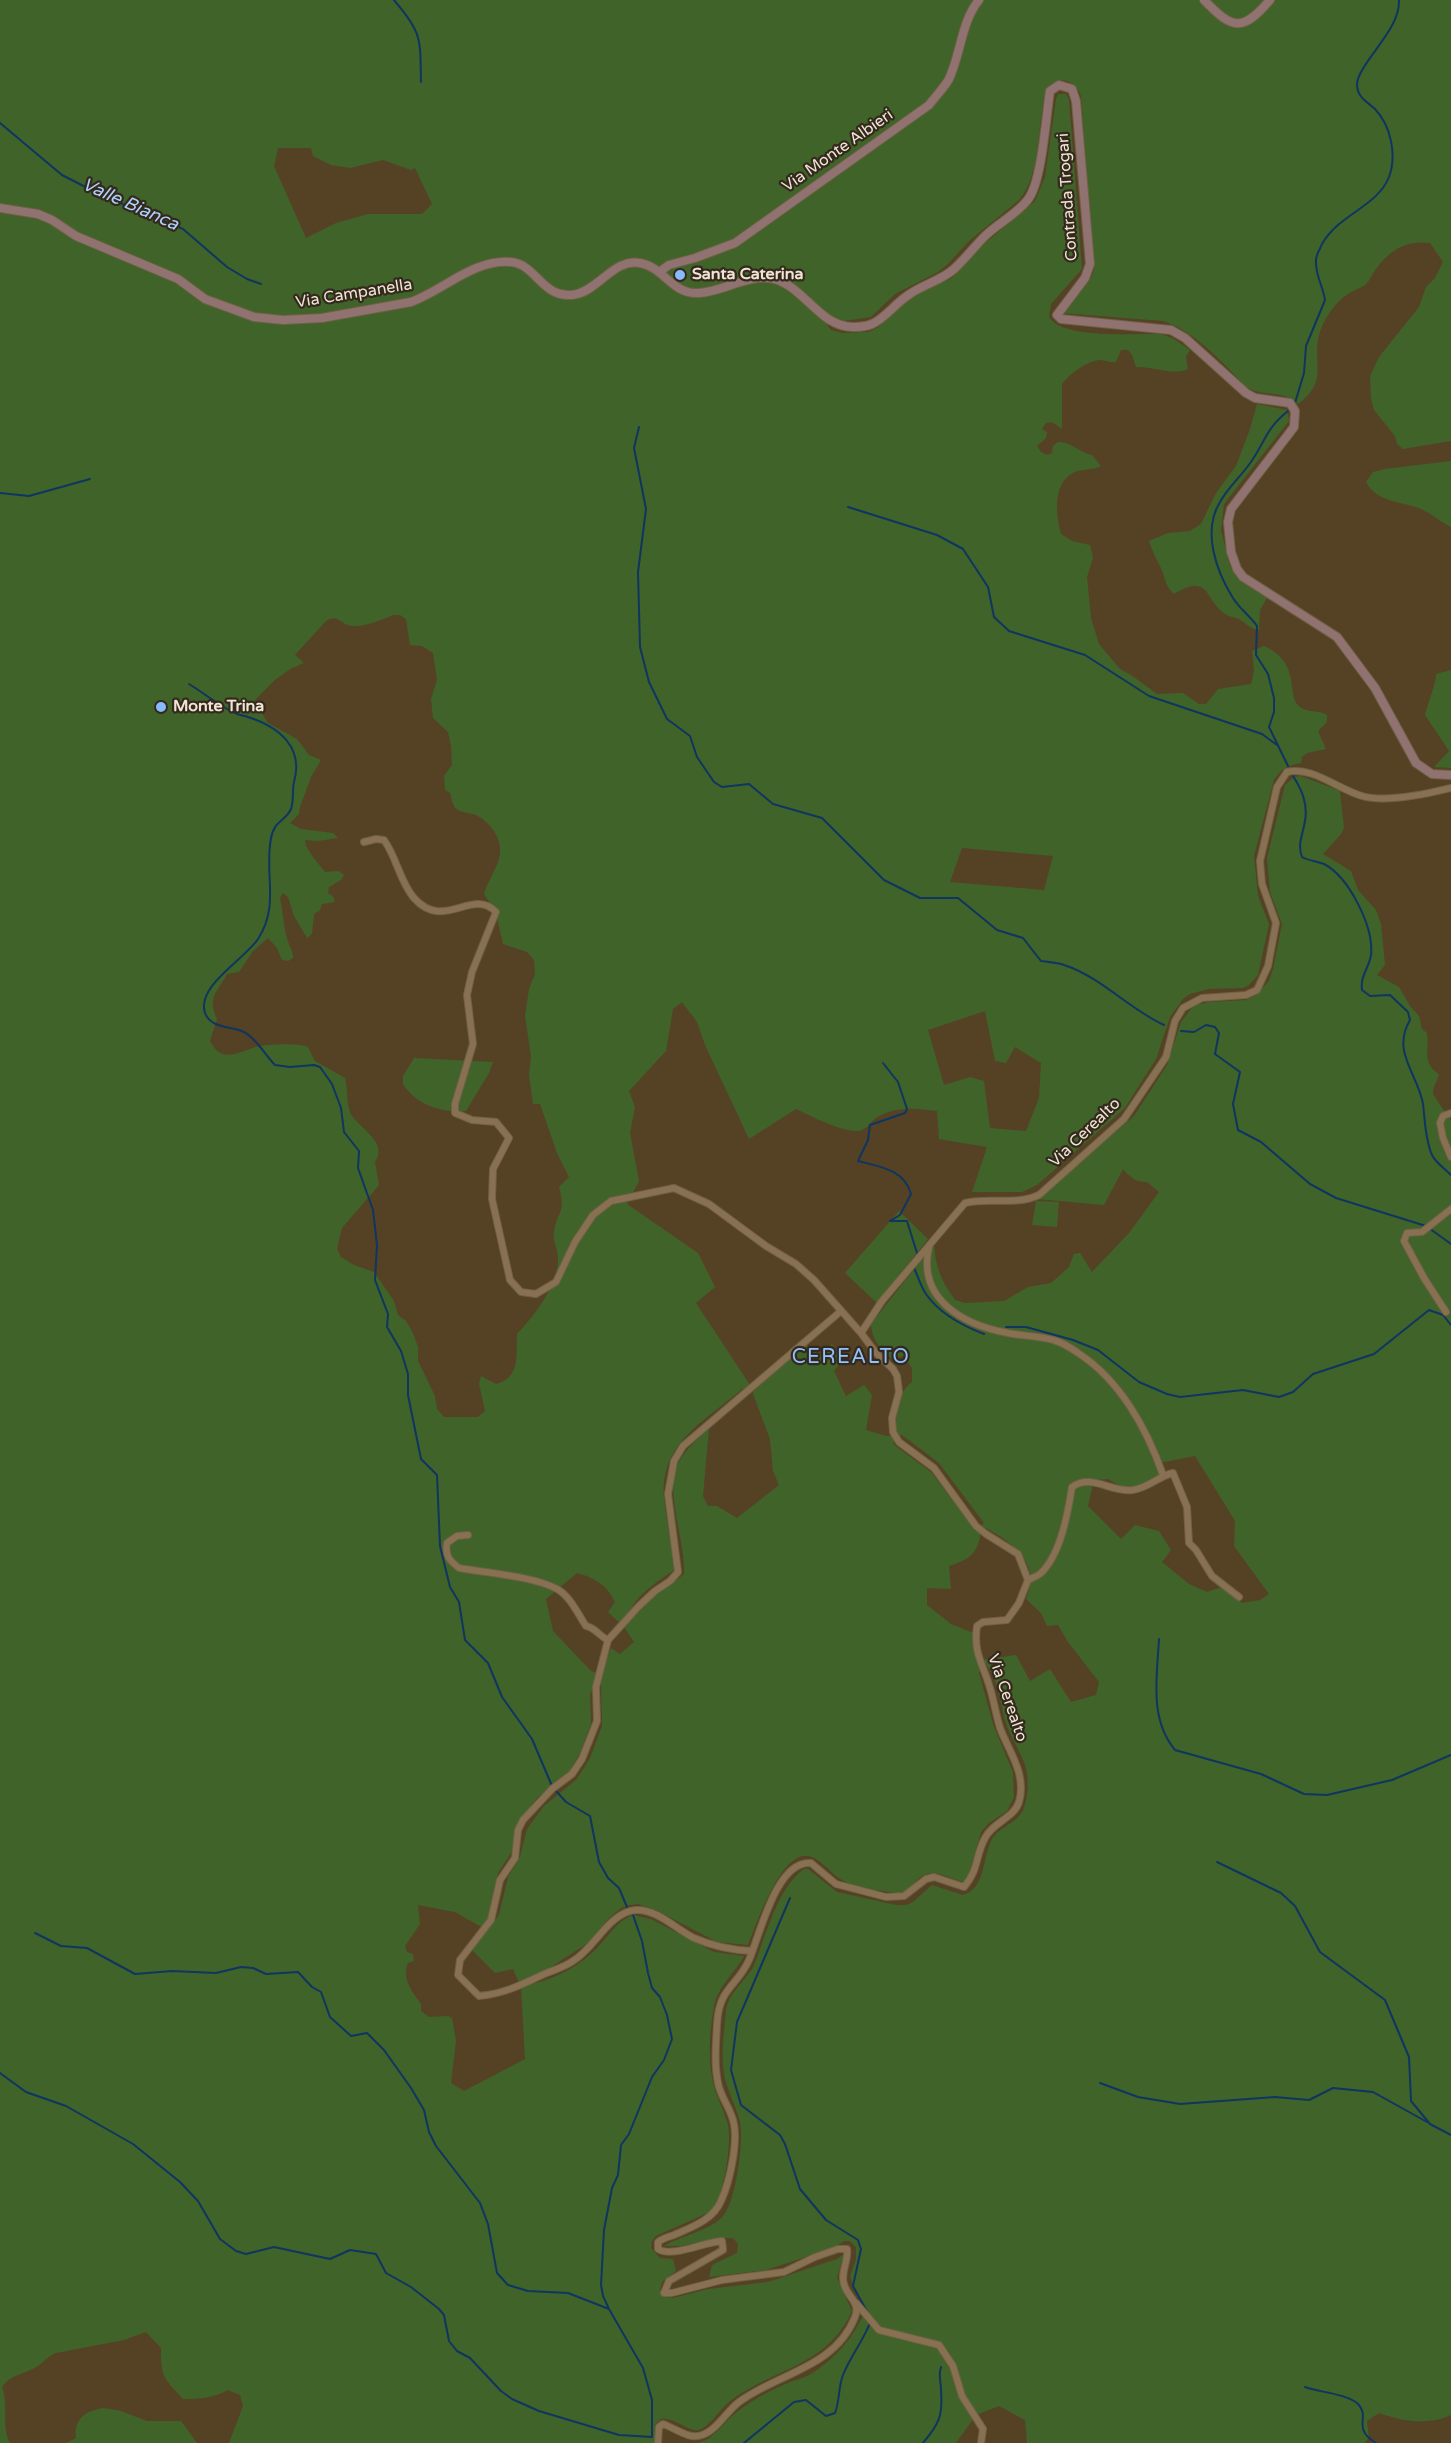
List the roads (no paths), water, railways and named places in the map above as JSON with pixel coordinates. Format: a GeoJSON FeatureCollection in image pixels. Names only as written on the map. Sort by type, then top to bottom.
{"type":"FeatureCollection","features":[{"type":"Feature","properties":{"kind":"street","name":"Via Monte Albieri"},"geometry":{"type":"LineString","coordinates":[[658,272],[669,264],[695,258],[735,243],[928,105],[948,80],[960,48],[965,25],[979,0]]}},
{"type":"Feature","properties":{"kind":"street"},"geometry":{"type":"LineString","coordinates":[[1204,0],[1223,19],[1238,24],[1247,23],[1257,16],[1270,0]]}},
{"type":"Feature","properties":{"kind":"street","name":"Contrada Trogari"},"geometry":{"type":"LineString","coordinates":[[699,293],[755,279],[774,279],[791,288],[832,322],[852,327],[872,324],[908,295],[953,270],[986,235],[1029,199],[1036,183],[1050,91],[1059,86],[1072,89],[1076,101],[1090,264],[1085,278],[1057,315],[1061,319],[1171,330],[1185,338],[1246,393],[1255,398],[1290,403],[1296,411],[1296,422],[1231,509],[1228,522],[1234,562],[1243,577],[1337,637],[1361,666],[1375,688],[1416,763],[1432,774],[1451,775]]}},
{"type":"Feature","properties":{"kind":"street","name":"Via Campanella"},"geometry":{"type":"LineString","coordinates":[[0,208],[38,214],[52,220],[76,236],[160,269],[205,299],[254,317],[283,320],[322,318],[411,302],[425,297],[470,271],[502,262],[514,262],[523,267],[552,292],[559,294],[577,294],[622,265],[629,263],[642,263],[658,272],[674,287],[685,292],[699,293]]}},
{"type":"Feature","properties":{"kind":"street","name":"Via Cerealto"},"geometry":{"type":"LineString","coordinates":[[861,1333],[882,1301],[965,1203],[1021,1201],[1039,1195],[1124,1119],[1166,1057],[1175,1021],[1184,1008],[1202,998],[1246,996],[1257,990],[1268,966],[1276,923],[1262,884],[1260,861],[1277,787],[1287,772],[1300,769],[1364,797],[1395,797],[1451,788]]}},
{"type":"Feature","properties":{"kind":"street"},"geometry":{"type":"LineString","coordinates":[[364,842],[384,840],[415,900],[445,913],[477,903],[490,906],[496,912],[472,972],[467,995],[473,1044],[455,1104],[455,1113],[472,1120],[496,1122],[509,1138],[493,1169],[492,1200],[510,1280],[521,1292],[536,1294],[556,1282],[574,1242],[593,1215],[611,1202],[674,1188],[709,1204],[766,1246],[796,1264],[814,1280],[897,1376],[899,1392],[892,1418],[893,1432],[899,1442],[934,1468],[976,1526],[1018,1554],[1028,1580],[1041,1573],[1053,1554],[1066,1521],[1072,1487],[1079,1482],[1089,1482],[1132,1491],[1152,1483],[1163,1475],[1173,1473],[1187,1507],[1189,1543],[1212,1576],[1239,1597]]}},
{"type":"Feature","properties":{"kind":"street"},"geometry":{"type":"LineString","coordinates":[[1451,1113],[1443,1116],[1440,1123],[1443,1138],[1451,1156]]}},
{"type":"Feature","properties":{"kind":"street"},"geometry":{"type":"LineString","coordinates":[[1446,1312],[1404,1241],[1407,1233],[1422,1232],[1451,1209]]}},
{"type":"Feature","properties":{"kind":"street"},"geometry":{"type":"LineString","coordinates":[[930,1243],[926,1260],[927,1271],[939,1299],[949,1310],[978,1326],[1054,1340],[1077,1352],[1102,1371],[1126,1401],[1163,1475]]}},
{"type":"Feature","properties":{"kind":"street"},"geometry":{"type":"LineString","coordinates":[[841,1311],[683,1446],[674,1461],[668,1494],[678,1572],[638,1607],[608,1640],[596,1687],[597,1721],[582,1760],[572,1774],[552,1790],[523,1820],[519,1830],[515,1858],[500,1880],[491,1920],[460,1960],[458,1975],[479,1996],[507,1992],[574,1961],[589,1949],[613,1921],[629,1911],[639,1910],[651,1912],[709,1944],[752,1951],[749,1961],[724,1994],[718,2014],[718,2086],[733,2118],[735,2131],[726,2187],[717,2209],[708,2219],[658,2242],[658,2249],[663,2252],[674,2252],[712,2241],[722,2241],[723,2250],[669,2281],[664,2293],[684,2291],[722,2280],[784,2272],[815,2257],[838,2249],[847,2249],[844,2284],[856,2302],[879,2330],[939,2345],[953,2366],[962,2396],[983,2429],[981,2443]]}},
{"type":"Feature","properties":{"kind":"street"},"geometry":{"type":"LineString","coordinates":[[468,1535],[457,1536],[447,1543],[445,1553],[450,1561],[459,1568],[556,1588],[586,1626],[593,1628],[600,1637],[608,1640]]}},
{"type":"Feature","properties":{"kind":"street","name":"Via Cerealto"},"geometry":{"type":"LineString","coordinates":[[752,1951],[770,1905],[788,1872],[796,1865],[811,1863],[836,1884],[850,1890],[899,1898],[914,1890],[926,1879],[934,1877],[964,1887],[974,1876],[985,1837],[997,1823],[1013,1812],[1019,1801],[1020,1776],[1000,1728],[990,1686],[977,1655],[975,1640],[977,1626],[983,1622],[1007,1620],[1019,1603],[1028,1580]]}},
{"type":"Feature","properties":{"kind":"street"},"geometry":{"type":"LineString","coordinates":[[658,2443],[659,2427],[663,2424],[689,2436],[706,2433],[738,2403],[756,2391],[803,2369],[828,2353],[849,2329],[856,2315],[856,2302]]}},
{"type":"Feature","properties":{"kind":"waterway"},"geometry":{"type":"LineString","coordinates":[[394,0],[410,21],[418,38],[421,82]]}},
{"type":"Feature","properties":{"kind":"waterway"},"geometry":{"type":"LineString","coordinates":[[1295,403],[1304,373],[1306,346],[1325,300],[1317,271],[1317,254],[1329,234],[1376,196],[1389,177],[1392,159],[1389,132],[1381,116],[1360,96],[1357,84],[1358,77],[1392,26],[1399,0]]}},
{"type":"Feature","properties":{"kind":"waterway","name":"Valle Bianca"},"geometry":{"type":"LineString","coordinates":[[0,123],[62,175],[103,196],[183,229],[227,267],[261,284]]}},
{"type":"Feature","properties":{"kind":"waterway"},"geometry":{"type":"LineString","coordinates":[[1288,411],[1274,425],[1254,458],[1223,497],[1212,525],[1213,551],[1221,576],[1235,602],[1257,626],[1256,655],[1268,674],[1274,698],[1274,712],[1269,727],[1288,766]]}},
{"type":"Feature","properties":{"kind":"waterway"},"geometry":{"type":"LineString","coordinates":[[639,427],[634,448],[646,509],[638,572],[640,647],[649,682],[667,719],[690,736],[697,757],[714,782],[722,787],[749,784],[773,804],[822,818],[884,880],[920,898],[958,898],[997,930],[1023,938],[1041,961],[1058,963],[1077,970],[1164,1025]]}},
{"type":"Feature","properties":{"kind":"waterway"},"geometry":{"type":"LineString","coordinates":[[0,493],[29,496],[90,479]]}},
{"type":"Feature","properties":{"kind":"waterway"},"geometry":{"type":"LineString","coordinates":[[848,507],[937,535],[963,549],[988,587],[994,617],[1009,631],[1085,655],[1149,696],[1262,734],[1277,745]]}},
{"type":"Feature","properties":{"kind":"waterway"},"geometry":{"type":"LineString","coordinates":[[189,684],[238,715],[259,721],[279,733],[292,749],[296,770],[291,809],[275,827],[271,838],[270,902],[265,926],[251,947],[214,983],[204,1003],[205,1013],[212,1022],[244,1032],[257,1043],[275,1065],[290,1067],[314,1065],[320,1067],[332,1084],[341,1108],[344,1132],[359,1151],[358,1168],[373,1210],[377,1245],[375,1280],[388,1314],[387,1327],[401,1351],[408,1374],[408,1395],[421,1459],[437,1475],[440,1546],[450,1587],[459,1602],[465,1640],[488,1663],[502,1697],[532,1739],[552,1786]]}},
{"type":"Feature","properties":{"kind":"waterway"},"geometry":{"type":"LineString","coordinates":[[1293,776],[1302,792],[1306,809],[1300,843],[1302,857],[1324,864],[1333,870],[1351,891],[1358,904],[1371,944],[1371,955],[1362,980],[1362,990],[1370,996],[1390,995],[1408,1012],[1410,1020],[1403,1042],[1404,1053],[1420,1093],[1428,1143],[1433,1158],[1451,1175]]}},
{"type":"Feature","properties":{"kind":"waterway"},"geometry":{"type":"LineString","coordinates":[[1181,1031],[1194,1032],[1206,1025],[1215,1027],[1219,1033],[1215,1054],[1240,1072],[1233,1104],[1238,1130],[1261,1142],[1310,1184],[1336,1198],[1426,1226],[1451,1244]]}},
{"type":"Feature","properties":{"kind":"waterway"},"geometry":{"type":"LineString","coordinates":[[883,1063],[898,1082],[907,1109],[905,1113],[870,1125],[868,1140],[858,1161],[890,1170],[903,1179],[908,1186],[911,1194],[900,1215],[890,1221],[907,1221],[917,1253]]}},
{"type":"Feature","properties":{"kind":"waterway"},"geometry":{"type":"LineString","coordinates":[[914,1268],[931,1301],[960,1323],[984,1334]]}},
{"type":"Feature","properties":{"kind":"waterway"},"geometry":{"type":"LineString","coordinates":[[1006,1327],[1026,1327],[1073,1340],[1098,1350],[1139,1382],[1167,1394],[1180,1397],[1243,1390],[1279,1397],[1293,1392],[1313,1374],[1374,1354],[1429,1310],[1443,1315],[1451,1325]]}},
{"type":"Feature","properties":{"kind":"waterway"},"geometry":{"type":"LineString","coordinates":[[1159,1639],[1156,1683],[1158,1711],[1161,1725],[1175,1750],[1261,1774],[1304,1794],[1327,1795],[1392,1780],[1451,1755]]}},
{"type":"Feature","properties":{"kind":"waterway"},"geometry":{"type":"LineString","coordinates":[[556,1791],[566,1802],[590,1816],[599,1862],[608,1878],[619,1888],[627,1907]]}},
{"type":"Feature","properties":{"kind":"waterway"},"geometry":{"type":"LineString","coordinates":[[1217,1862],[1281,1893],[1295,1906],[1320,1952],[1385,2000],[1409,2057],[1411,2101],[1430,2124],[1451,2135]]}},
{"type":"Feature","properties":{"kind":"waterway"},"geometry":{"type":"LineString","coordinates":[[790,1898],[737,2022],[731,2070],[741,2105],[780,2135],[800,2189],[826,2220],[858,2240],[861,2249],[853,2286],[870,2317]]}},
{"type":"Feature","properties":{"kind":"waterway"},"geometry":{"type":"LineString","coordinates":[[633,1915],[642,1941],[652,1988],[660,1997],[672,2039],[664,2060],[652,2077],[629,2134],[621,2145],[618,2175],[612,2188],[604,2230],[601,2285],[609,2309],[643,2368],[652,2400],[652,2436]]}},
{"type":"Feature","properties":{"kind":"waterway"},"geometry":{"type":"LineString","coordinates":[[35,1933],[61,1946],[87,1948],[135,1974],[172,1971],[216,1973],[241,1967],[253,1968],[266,1974],[298,1972],[312,1987],[321,1992],[330,2017],[351,2036],[367,2033],[384,2050],[411,2088],[424,2110],[429,2132],[436,2146],[480,2203],[488,2224],[497,2273],[508,2285],[528,2291],[568,2293],[609,2309]]}},
{"type":"Feature","properties":{"kind":"waterway"},"geometry":{"type":"LineString","coordinates":[[0,2073],[26,2092],[66,2106],[133,2144],[180,2182],[198,2201],[220,2239],[236,2251],[246,2254],[274,2247],[330,2259],[350,2250],[376,2254],[386,2273],[411,2287],[439,2309],[444,2315],[449,2341],[457,2351],[470,2358],[501,2391],[512,2399],[539,2411],[619,2435],[652,2437]]}},
{"type":"Feature","properties":{"kind":"waterway"},"geometry":{"type":"LineString","coordinates":[[1100,2083],[1138,2097],[1180,2104],[1275,2097],[1309,2100],[1333,2088],[1373,2092],[1427,2122]]}},
{"type":"Feature","properties":{"kind":"waterway"},"geometry":{"type":"LineString","coordinates":[[744,2443],[794,2402],[806,2400],[826,2416],[835,2413],[843,2375],[870,2323]]}},
{"type":"Feature","properties":{"kind":"waterway"},"geometry":{"type":"LineString","coordinates":[[923,2443],[939,2419],[941,2367]]}},
{"type":"Feature","properties":{"kind":"waterway"},"geometry":{"type":"LineString","coordinates":[[1305,2387],[1340,2396],[1358,2404],[1363,2413],[1364,2432],[1376,2443]]}},
{"type":"Feature","properties":{"kind":"place","name":"Santa Caterina"},"geometry":{"type":"Point","coordinates":[680,275]}},
{"type":"Feature","properties":{"kind":"place","name":"Monte Trina"},"geometry":{"type":"Point","coordinates":[161,707]}},
{"type":"Feature","properties":{"kind":"district","name":"CEREALTO"},"geometry":{"type":"Point","coordinates":[851,1358]}}]}
